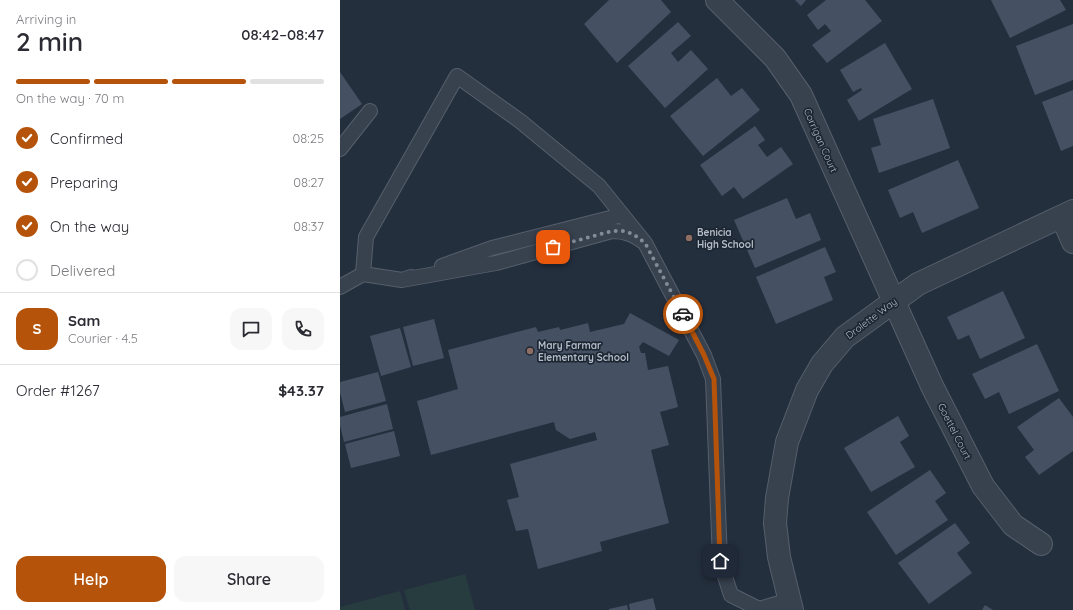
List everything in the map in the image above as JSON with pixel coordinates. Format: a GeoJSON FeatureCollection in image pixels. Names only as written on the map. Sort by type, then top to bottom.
{"type":"FeatureCollection","features":[{"type":"Feature","properties":{"kind":"street","name":"Corrigan Court"},"geometry":{"type":"LineString","coordinates":[[717,0],[775,58],[801,95],[894,300]]}},
{"type":"Feature","properties":{"kind":"street","name":"Drolette Way"},"geometry":{"type":"LineString","coordinates":[[791,605],[779,557],[775,523],[781,467],[796,415],[807,390],[822,364],[845,337],[918,284],[1067,214]]}},
{"type":"Feature","properties":{"kind":"street"},"geometry":{"type":"LineString","coordinates":[[1067,214],[1073,242]]}},
{"type":"Feature","properties":{"kind":"street","name":"Goettel Court"},"geometry":{"type":"LineString","coordinates":[[894,300],[932,386],[983,486],[1013,525],[1041,544]]}},
{"type":"Feature","properties":{"kind":"lane"},"geometry":{"type":"LineString","coordinates":[[363,274],[366,237],[457,76],[520,121],[598,186],[645,243],[704,355],[714,379],[720,561],[731,595],[759,608],[791,605]]}},
{"type":"Feature","properties":{"kind":"lane"},"geometry":{"type":"LineString","coordinates":[[340,149],[370,111]]}},
{"type":"Feature","properties":{"kind":"lane"},"geometry":{"type":"LineString","coordinates":[[402,280],[492,248],[622,215]]}},
{"type":"Feature","properties":{"kind":"lane"},"geometry":{"type":"LineString","coordinates":[[340,287],[363,274],[402,280],[496,263],[612,231],[623,231],[633,234],[645,243]]}},
{"type":"Feature","properties":{"kind":"green space"},"geometry":{"type":"Polygon","coordinates":[[[465,574],[475,610],[410,610],[404,590],[465,574]]]}},
{"type":"Feature","properties":{"kind":"green space"},"geometry":{"type":"Polygon","coordinates":[[[400,591],[405,610],[340,610],[340,607],[400,591]]]}},
{"type":"Feature","properties":{"kind":"building"},"geometry":{"type":"Polygon","coordinates":[[[609,0],[661,0],[671,12],[617,63],[584,24],[609,0]]]}},
{"type":"Feature","properties":{"kind":"building"},"geometry":{"type":"Polygon","coordinates":[[[795,0],[806,0],[801,6],[795,0]]]}},
{"type":"Feature","properties":{"kind":"building"},"geometry":{"type":"Polygon","coordinates":[[[826,0],[865,0],[882,21],[827,63],[812,45],[831,31],[825,24],[818,30],[807,15],[826,0]]]}},
{"type":"Feature","properties":{"kind":"building"},"geometry":{"type":"Polygon","coordinates":[[[991,0],[1060,0],[1066,10],[1010,38],[991,0]]]}},
{"type":"Feature","properties":{"kind":"building"},"geometry":{"type":"Polygon","coordinates":[[[678,22],[691,36],[671,53],[678,62],[691,50],[708,69],[665,108],[628,66],[678,22]]]}},
{"type":"Feature","properties":{"kind":"building"},"geometry":{"type":"Polygon","coordinates":[[[1073,24],[1073,80],[1035,95],[1016,46],[1073,24]]]}},
{"type":"Feature","properties":{"kind":"building"},"geometry":{"type":"Polygon","coordinates":[[[885,43],[912,89],[859,121],[847,100],[862,90],[861,88],[853,92],[840,70],[885,43]]]}},
{"type":"Feature","properties":{"kind":"building"},"geometry":{"type":"Polygon","coordinates":[[[340,72],[362,104],[340,119],[340,72]]]}},
{"type":"Feature","properties":{"kind":"building"},"geometry":{"type":"Polygon","coordinates":[[[717,78],[731,96],[742,88],[760,110],[703,156],[670,116],[717,78]]]}},
{"type":"Feature","properties":{"kind":"building"},"geometry":{"type":"Polygon","coordinates":[[[1073,90],[1073,146],[1061,151],[1042,102],[1073,90]]]}},
{"type":"Feature","properties":{"kind":"building"},"geometry":{"type":"Polygon","coordinates":[[[933,99],[950,148],[879,173],[871,148],[881,145],[873,119],[933,99]]]}},
{"type":"Feature","properties":{"kind":"building"},"geometry":{"type":"Polygon","coordinates":[[[755,126],[765,140],[758,145],[767,157],[781,147],[793,164],[743,199],[734,187],[722,196],[700,165],[755,126]]]}},
{"type":"Feature","properties":{"kind":"building"},"geometry":{"type":"Polygon","coordinates":[[[958,160],[979,208],[922,233],[913,212],[900,218],[888,190],[958,160]]]}},
{"type":"Feature","properties":{"kind":"building"},"geometry":{"type":"Polygon","coordinates":[[[787,198],[796,219],[810,213],[821,240],[755,268],[734,220],[787,198]]]}},
{"type":"Feature","properties":{"kind":"building"},"geometry":{"type":"Polygon","coordinates":[[[825,247],[836,272],[824,277],[833,300],[776,324],[756,277],[825,247]]]}},
{"type":"Feature","properties":{"kind":"building"},"geometry":{"type":"Polygon","coordinates":[[[1003,291],[1025,338],[980,359],[969,335],[958,340],[947,317],[1003,291]]]}},
{"type":"Feature","properties":{"kind":"building"},"geometry":{"type":"Polygon","coordinates":[[[630,313],[679,340],[669,356],[643,342],[639,347],[641,353],[645,353],[648,370],[668,366],[678,407],[660,412],[669,445],[651,450],[669,523],[600,542],[602,551],[538,569],[528,529],[516,531],[507,500],[519,497],[510,464],[597,440],[595,432],[570,439],[556,430],[554,422],[431,455],[417,401],[458,389],[448,350],[536,327],[538,332],[559,327],[560,330],[588,323],[590,332],[624,324],[630,313]]]}},
{"type":"Feature","properties":{"kind":"building"},"geometry":{"type":"Polygon","coordinates":[[[434,319],[444,358],[413,366],[403,327],[434,319]]]}},
{"type":"Feature","properties":{"kind":"building"},"geometry":{"type":"Polygon","coordinates":[[[400,328],[411,367],[381,376],[370,336],[400,328]]]}},
{"type":"Feature","properties":{"kind":"building"},"geometry":{"type":"Polygon","coordinates":[[[1037,344],[1059,391],[1009,414],[999,392],[985,399],[972,374],[1037,344]]]}},
{"type":"Feature","properties":{"kind":"building"},"geometry":{"type":"Polygon","coordinates":[[[378,372],[386,401],[345,412],[340,392],[340,382],[378,372]]]}},
{"type":"Feature","properties":{"kind":"building"},"geometry":{"type":"Polygon","coordinates":[[[1059,398],[1073,417],[1073,451],[1039,475],[1025,457],[1034,450],[1017,427],[1059,398]]]}},
{"type":"Feature","properties":{"kind":"building"},"geometry":{"type":"Polygon","coordinates":[[[387,404],[393,429],[344,442],[340,425],[340,417],[387,404]]]}},
{"type":"Feature","properties":{"kind":"building"},"geometry":{"type":"Polygon","coordinates":[[[898,416],[909,436],[900,442],[915,467],[871,492],[844,448],[898,416]]]}},
{"type":"Feature","properties":{"kind":"building"},"geometry":{"type":"Polygon","coordinates":[[[394,431],[400,456],[351,468],[345,444],[394,431]]]}},
{"type":"Feature","properties":{"kind":"building"},"geometry":{"type":"Polygon","coordinates":[[[930,470],[946,493],[935,501],[948,520],[896,555],[867,512],[930,470]]]}},
{"type":"Feature","properties":{"kind":"building"},"geometry":{"type":"Polygon","coordinates":[[[955,523],[970,543],[957,553],[972,573],[929,604],[898,563],[955,523]]]}},
{"type":"Feature","properties":{"kind":"building"},"geometry":{"type":"Polygon","coordinates":[[[653,598],[656,610],[630,610],[629,604],[653,598]]]}},
{"type":"Feature","properties":{"kind":"building"},"geometry":{"type":"Polygon","coordinates":[[[627,605],[628,610],[609,610],[609,609],[627,605]]]}},
{"type":"Feature","properties":{"kind":"building"},"geometry":{"type":"Polygon","coordinates":[[[985,605],[993,610],[982,610],[985,605]]]}},
{"type":"Feature","properties":{"kind":"way so far"},"geometry":{"type":"LineString","coordinates":[[553,247],[612,231],[623,231],[633,234],[645,243],[683,314]]}},
{"type":"Feature","properties":{"kind":"place","name":"Benicia High School"},"geometry":{"type":"Point","coordinates":[689,238]}},
{"type":"Feature","properties":{"kind":"place","name":"Mary Farmar Elementary School"},"geometry":{"type":"Point","coordinates":[530,351]}},
{"type":"Feature","properties":{"kind":"route"},"geometry":{"type":"LineString","coordinates":[[683,314],[704,355],[714,379],[720,561]]}}]}
